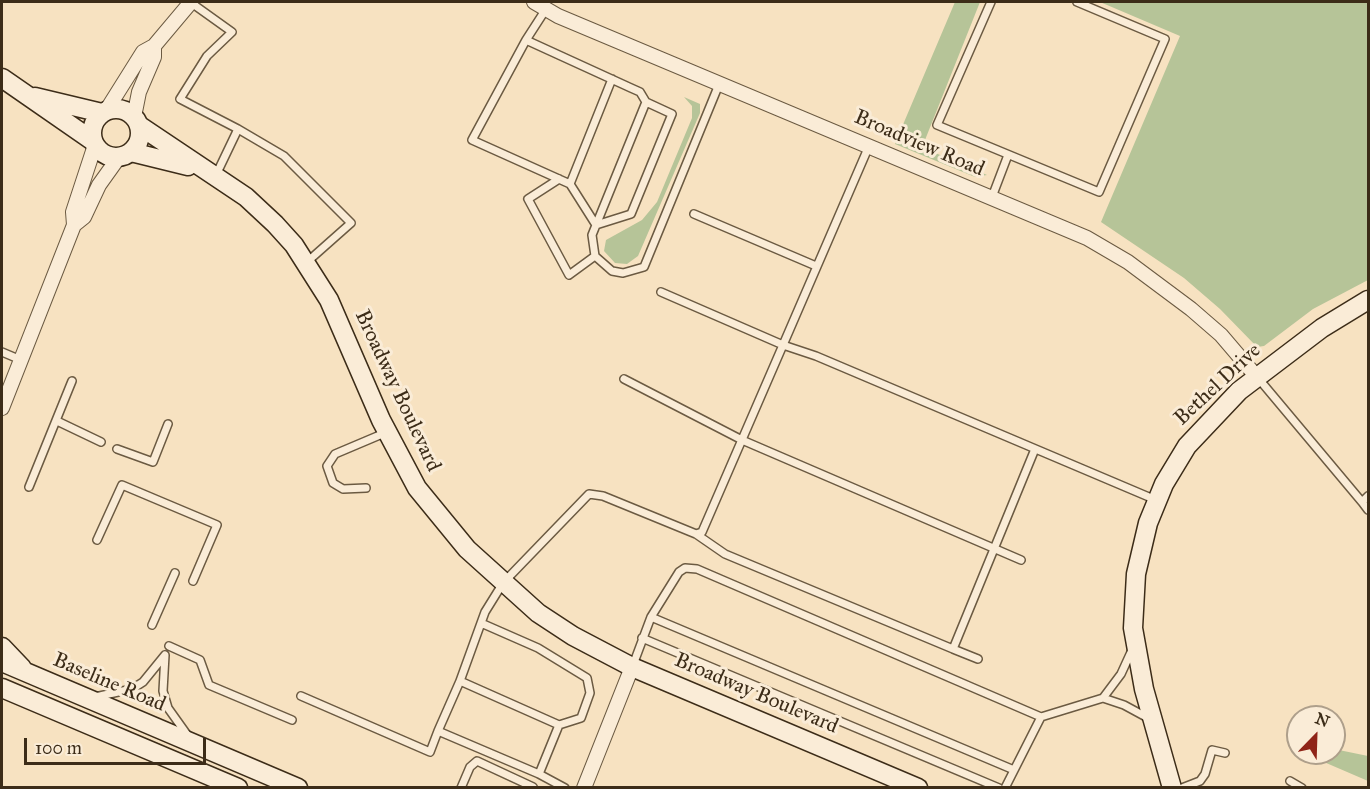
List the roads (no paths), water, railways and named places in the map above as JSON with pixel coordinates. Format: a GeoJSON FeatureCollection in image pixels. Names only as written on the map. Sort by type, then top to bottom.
{"type":"FeatureCollection","features":[{"type":"Feature","properties":{"kind":"street"},"geometry":{"type":"LineString","coordinates":[[2,408],[74,225],[73,212],[94,143],[93,126],[143,52],[154,46],[191,2]]}},
{"type":"Feature","properties":{"kind":"street","name":"Broadview Road"},"geometry":{"type":"LineString","coordinates":[[534,2],[1087,238],[1128,262],[1191,309],[1221,335],[1256,376]]}},
{"type":"Feature","properties":{"kind":"street"},"geometry":{"type":"LineString","coordinates":[[74,225],[84,217],[99,185],[140,138],[137,122],[139,92],[154,57],[154,46]]}},
{"type":"Feature","properties":{"kind":"street"},"geometry":{"type":"LineString","coordinates":[[2,78],[94,143],[103,154],[125,155]]}},
{"type":"Feature","properties":{"kind":"street"},"geometry":{"type":"LineString","coordinates":[[30,96],[104,112],[124,110],[137,122]]}},
{"type":"Feature","properties":{"kind":"street","name":"Broadway Boulevard"},"geometry":{"type":"LineString","coordinates":[[137,122],[246,197],[275,224],[307,262],[329,300],[387,432],[417,488],[466,549],[537,613],[573,636],[632,667],[918,788]]}},
{"type":"Feature","properties":{"kind":"street","name":"Broadway Boulevard"},"geometry":{"type":"LineString","coordinates":[[125,155],[210,173]]}},
{"type":"Feature","properties":{"kind":"street","name":"Bethel Drive"},"geometry":{"type":"LineString","coordinates":[[1172,788],[1153,721],[1133,628],[1136,574],[1148,523],[1186,446],[1226,403],[1256,376],[1337,317],[1368,300]]}},
{"type":"Feature","properties":{"kind":"street"},"geometry":{"type":"LineString","coordinates":[[2,647],[28,673]]}},
{"type":"Feature","properties":{"kind":"street","name":"Baseline Road"},"geometry":{"type":"LineString","coordinates":[[2,662],[298,788]]}},
{"type":"Feature","properties":{"kind":"street"},"geometry":{"type":"LineString","coordinates":[[584,788],[632,667]]}},
{"type":"Feature","properties":{"kind":"street"},"geometry":{"type":"LineString","coordinates":[[2,688],[237,788]]}},
{"type":"Feature","properties":{"kind":"lane"},"geometry":{"type":"LineString","coordinates":[[191,2],[232,32],[207,56],[180,99],[284,156],[351,223],[307,262]]}},
{"type":"Feature","properties":{"kind":"lane"},"geometry":{"type":"LineString","coordinates":[[991,2],[937,125],[1099,192],[1165,39],[1077,2]]}},
{"type":"Feature","properties":{"kind":"lane"},"geometry":{"type":"LineString","coordinates":[[546,9],[526,40],[472,140],[570,184],[596,225]]}},
{"type":"Feature","properties":{"kind":"lane"},"geometry":{"type":"LineString","coordinates":[[526,40],[640,92],[646,102],[672,114],[631,214],[596,225]]}},
{"type":"Feature","properties":{"kind":"lane"},"geometry":{"type":"LineString","coordinates":[[570,184],[612,79]]}},
{"type":"Feature","properties":{"kind":"lane"},"geometry":{"type":"LineString","coordinates":[[646,102],[596,225],[592,245],[595,256],[612,271],[634,272],[644,267],[720,82]]}},
{"type":"Feature","properties":{"kind":"lane"},"geometry":{"type":"LineString","coordinates":[[210,173],[238,129]]}},
{"type":"Feature","properties":{"kind":"lane"},"geometry":{"type":"LineString","coordinates":[[696,534],[702,532],[869,146]]}},
{"type":"Feature","properties":{"kind":"lane"},"geometry":{"type":"LineString","coordinates":[[992,197],[1008,155]]}},
{"type":"Feature","properties":{"kind":"lane"},"geometry":{"type":"LineString","coordinates":[[559,179],[528,199],[568,275],[595,256]]}},
{"type":"Feature","properties":{"kind":"lane"},"geometry":{"type":"LineString","coordinates":[[694,214],[816,266]]}},
{"type":"Feature","properties":{"kind":"lane"},"geometry":{"type":"LineString","coordinates":[[661,292],[1157,501]]}},
{"type":"Feature","properties":{"kind":"lane"},"geometry":{"type":"LineString","coordinates":[[2,352],[21,360]]}},
{"type":"Feature","properties":{"kind":"lane"},"geometry":{"type":"LineString","coordinates":[[1256,376],[1368,510]]}},
{"type":"Feature","properties":{"kind":"lane"},"geometry":{"type":"LineString","coordinates":[[624,379],[742,440],[1021,560]]}},
{"type":"Feature","properties":{"kind":"lane"},"geometry":{"type":"LineString","coordinates":[[29,487],[72,381]]}},
{"type":"Feature","properties":{"kind":"lane"},"geometry":{"type":"LineString","coordinates":[[57,421],[101,442]]}},
{"type":"Feature","properties":{"kind":"lane"},"geometry":{"type":"LineString","coordinates":[[117,449],[153,462],[168,424]]}},
{"type":"Feature","properties":{"kind":"lane"},"geometry":{"type":"LineString","coordinates":[[366,488],[343,489],[333,483],[327,466],[335,454],[387,432]]}},
{"type":"Feature","properties":{"kind":"lane"},"geometry":{"type":"LineString","coordinates":[[952,649],[1035,449]]}},
{"type":"Feature","properties":{"kind":"lane"},"geometry":{"type":"LineString","coordinates":[[97,540],[122,485],[217,525],[193,581]]}},
{"type":"Feature","properties":{"kind":"lane"},"geometry":{"type":"LineString","coordinates":[[301,696],[430,752],[481,623],[503,583],[590,494],[603,496],[696,534],[725,554],[978,659]]}},
{"type":"Feature","properties":{"kind":"lane"},"geometry":{"type":"LineString","coordinates":[[1362,502],[1368,496]]}},
{"type":"Feature","properties":{"kind":"lane"},"geometry":{"type":"LineString","coordinates":[[632,667],[651,617],[679,572],[685,568],[697,569],[1041,717],[1103,698],[1124,705],[1153,721]]}},
{"type":"Feature","properties":{"kind":"lane"},"geometry":{"type":"LineString","coordinates":[[152,625],[175,573]]}},
{"type":"Feature","properties":{"kind":"lane"},"geometry":{"type":"LineString","coordinates":[[651,617],[1014,770]]}},
{"type":"Feature","properties":{"kind":"lane"},"geometry":{"type":"LineString","coordinates":[[460,681],[559,724],[581,718],[590,693],[587,678],[538,648],[481,623]]}},
{"type":"Feature","properties":{"kind":"lane"},"geometry":{"type":"LineString","coordinates":[[642,639],[999,788]]}},
{"type":"Feature","properties":{"kind":"lane"},"geometry":{"type":"LineString","coordinates":[[1103,698],[1121,674],[1136,642]]}},
{"type":"Feature","properties":{"kind":"lane"},"geometry":{"type":"LineString","coordinates":[[168,646],[200,660],[209,685],[292,720]]}},
{"type":"Feature","properties":{"kind":"lane"},"geometry":{"type":"LineString","coordinates":[[87,699],[132,689],[143,682],[165,655],[163,692],[168,708],[192,743]]}},
{"type":"Feature","properties":{"kind":"lane"},"geometry":{"type":"LineString","coordinates":[[1005,788],[1041,717]]}},
{"type":"Feature","properties":{"kind":"lane"},"geometry":{"type":"LineString","coordinates":[[539,774],[559,724]]}},
{"type":"Feature","properties":{"kind":"lane"},"geometry":{"type":"LineString","coordinates":[[438,731],[539,774],[565,788]]}},
{"type":"Feature","properties":{"kind":"lane"},"geometry":{"type":"LineString","coordinates":[[1182,788],[1200,781],[1205,774],[1212,750],[1225,753]]}},
{"type":"Feature","properties":{"kind":"lane"},"geometry":{"type":"LineString","coordinates":[[461,788],[470,767],[477,761],[533,787]]}},
{"type":"Feature","properties":{"kind":"lane"},"geometry":{"type":"LineString","coordinates":[[1290,781],[1302,788]]}}]}
